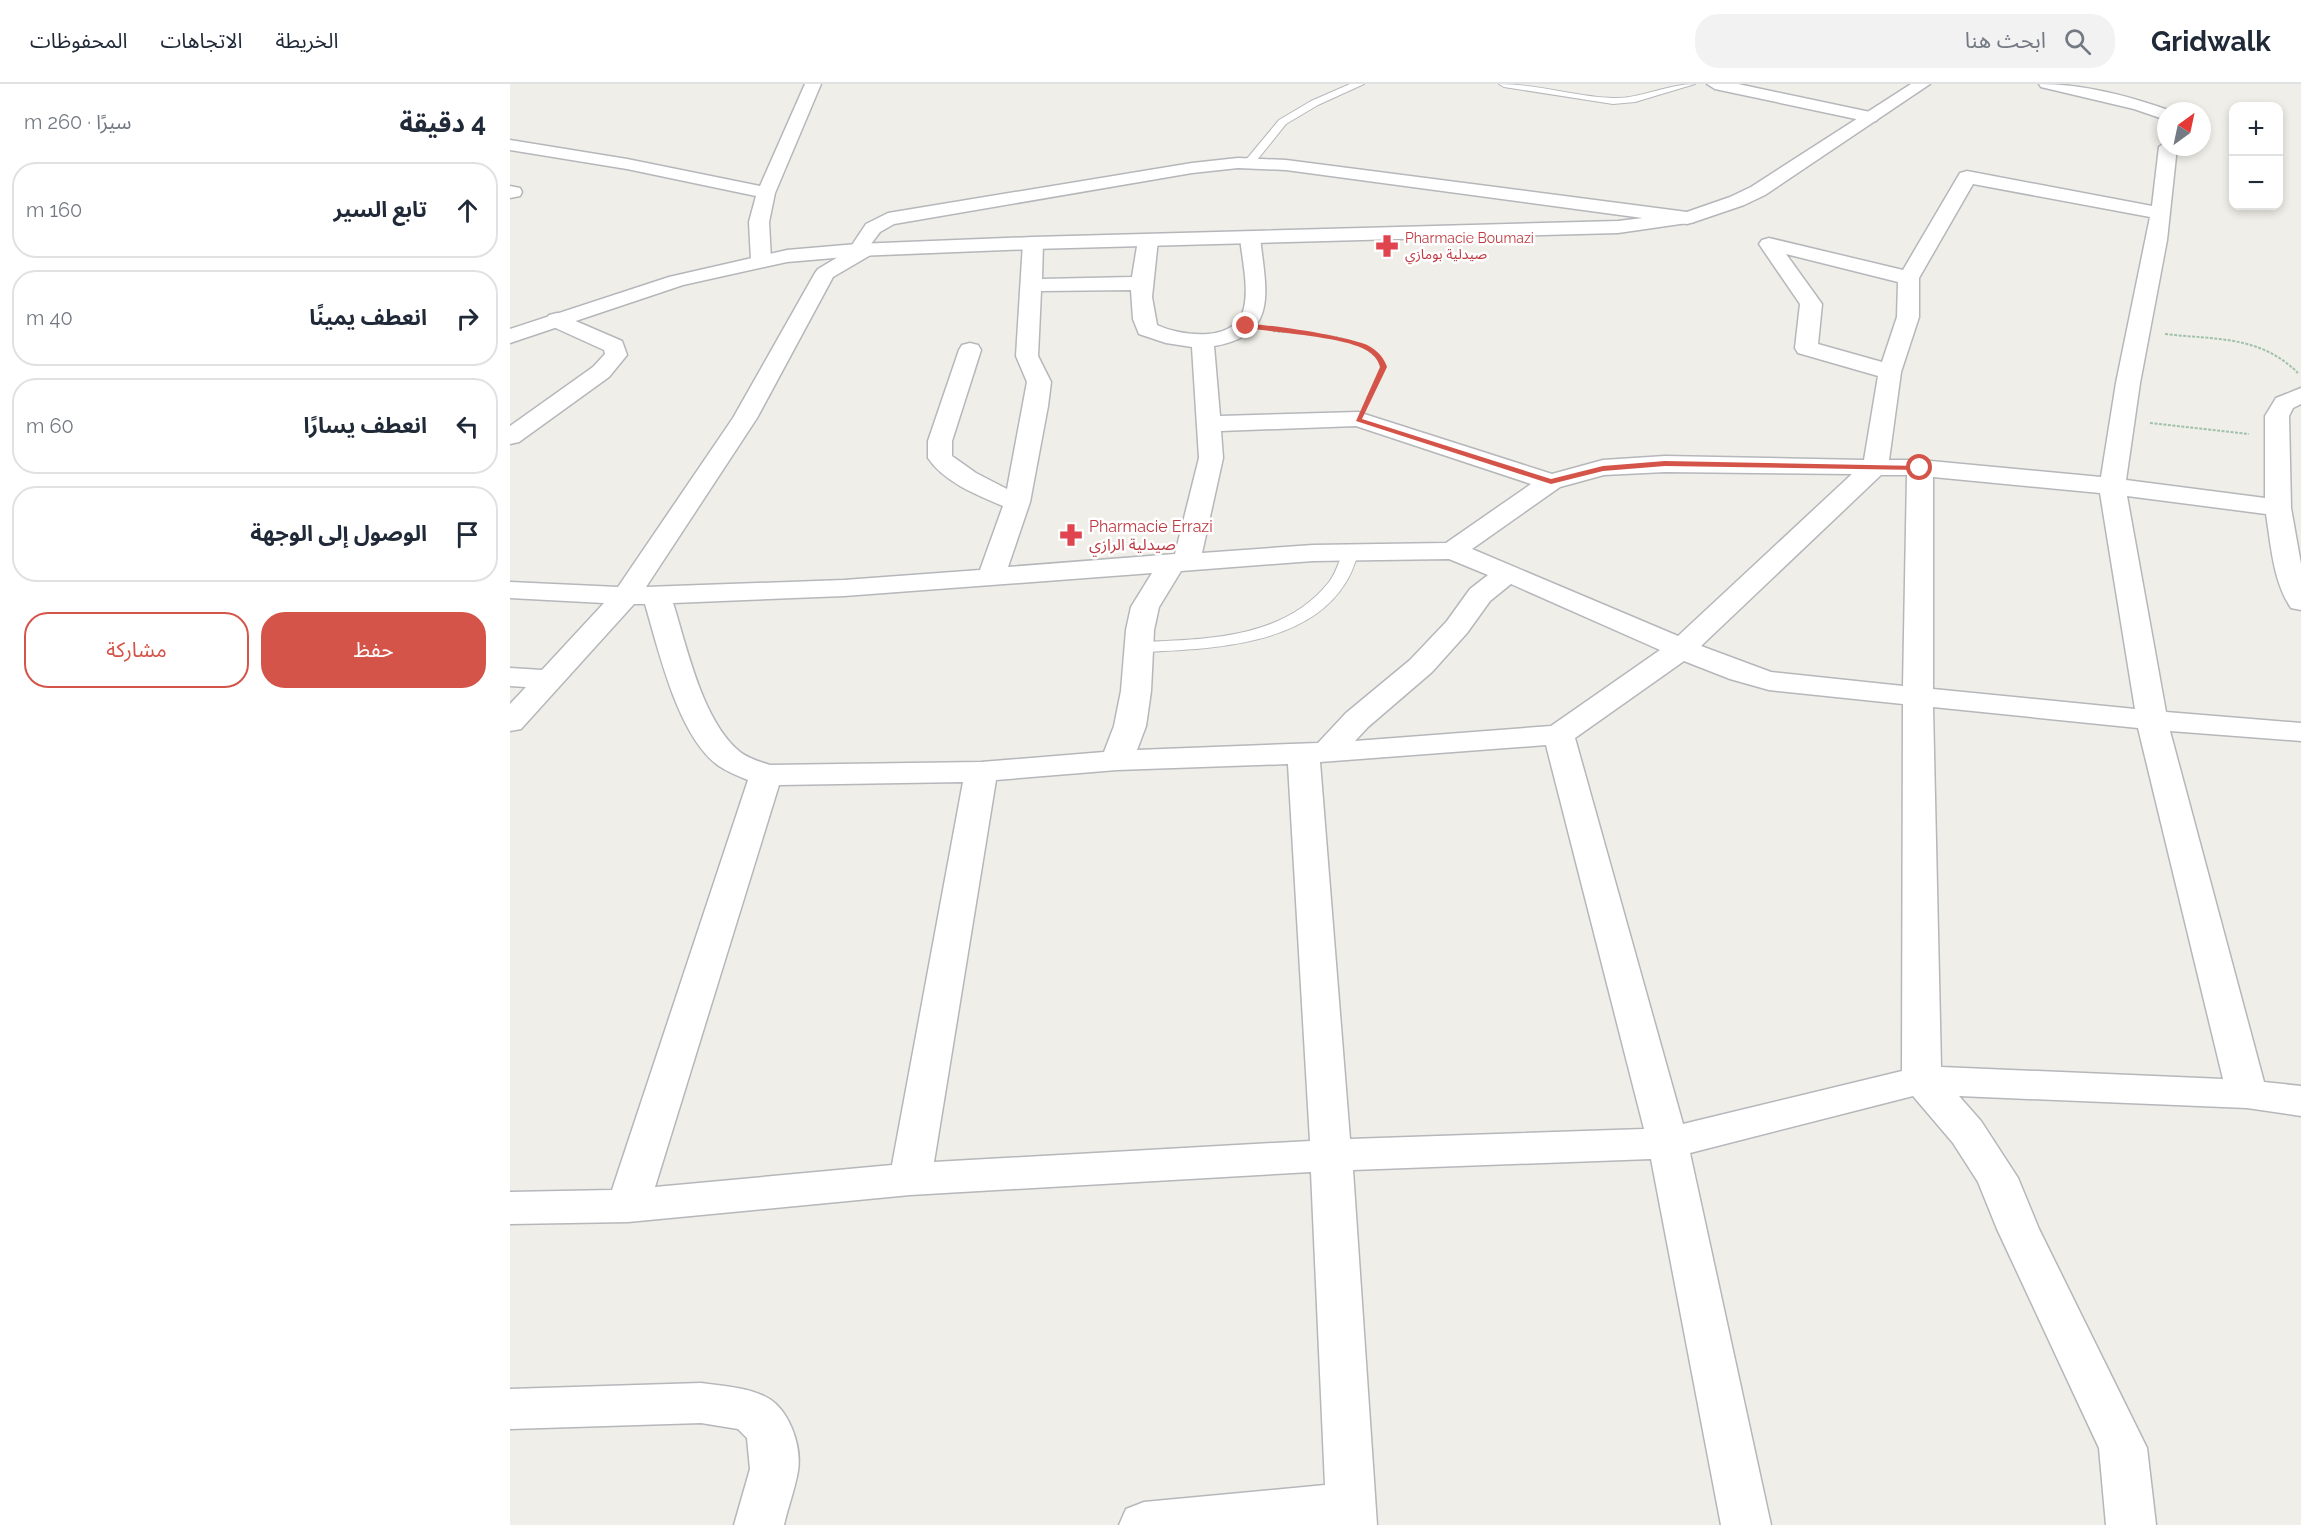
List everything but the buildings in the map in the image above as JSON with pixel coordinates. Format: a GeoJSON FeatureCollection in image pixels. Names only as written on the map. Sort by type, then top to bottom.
{"type":"FeatureCollection","features":[{"type":"Feature","properties":{"kind":"street"},"geometry":{"type":"LineString","coordinates":[[761,260],[759,222],[766,193],[813,84]]}},
{"type":"Feature","properties":{"kind":"street"},"geometry":{"type":"LineString","coordinates":[[1715,84],[1876,113]]}},
{"type":"Feature","properties":{"kind":"street"},"geometry":{"type":"LineString","coordinates":[[510,336],[676,281],[761,260],[819,263],[862,249],[1568,230],[1654,224],[1687,218],[1737,201],[1758,190],[1922,84]]}},
{"type":"Feature","properties":{"kind":"street"},"geometry":{"type":"LineString","coordinates":[[2047,84],[2139,105],[2157,112]]}},
{"type":"Feature","properties":{"kind":"street"},"geometry":{"type":"LineString","coordinates":[[1839,92],[1876,113]]}},
{"type":"Feature","properties":{"kind":"street"},"geometry":{"type":"LineString","coordinates":[[510,145],[627,164],[766,193]]}},
{"type":"Feature","properties":{"kind":"street"},"geometry":{"type":"LineString","coordinates":[[2167,156],[2160,213],[2112,486],[2152,720],[2247,1094]]}},
{"type":"Feature","properties":{"kind":"street"},"geometry":{"type":"LineString","coordinates":[[862,249],[873,228],[888,219],[1181,170],[1249,163],[1296,166],[1687,218]]}},
{"type":"Feature","properties":{"kind":"street"},"geometry":{"type":"LineString","coordinates":[[657,595],[682,673],[703,728],[729,758],[766,775],[981,772],[1118,760],[1315,753],[1559,735],[1681,649],[1875,467],[1890,372],[1908,317],[1909,278],[1967,177],[2160,213]]}},
{"type":"Feature","properties":{"kind":"street"},"geometry":{"type":"LineString","coordinates":[[1567,201],[1568,230]]}},
{"type":"Feature","properties":{"kind":"street"},"geometry":{"type":"LineString","coordinates":[[1148,240],[1143,283],[1143,320],[1147,329],[1169,339],[1203,342],[1246,326],[1255,310],[1250,237]]}},
{"type":"Feature","properties":{"kind":"street"},"geometry":{"type":"LineString","coordinates":[[991,578],[1017,502],[1039,382],[1027,356],[1033,243]]}},
{"type":"Feature","properties":{"kind":"street"},"geometry":{"type":"LineString","coordinates":[[1890,372],[1806,348],[1812,304],[1769,244],[1909,278]]}},
{"type":"Feature","properties":{"kind":"street"},"geometry":{"type":"LineString","coordinates":[[510,722],[626,596],[745,418],[819,263]]}},
{"type":"Feature","properties":{"kind":"street"},"geometry":{"type":"LineString","coordinates":[[1032,285],[1143,283]]}},
{"type":"Feature","properties":{"kind":"street"},"geometry":{"type":"LineString","coordinates":[[510,436],[601,372],[616,355],[614,346],[557,320]]}},
{"type":"Feature","properties":{"kind":"street"},"geometry":{"type":"LineString","coordinates":[[1118,760],[1130,726],[1136,691],[1140,630],[1145,607],[1180,562],[1211,458],[1203,342]]}},
{"type":"Feature","properties":{"kind":"street"},"geometry":{"type":"LineString","coordinates":[[970,350],[940,441],[940,458],[957,474],[982,488],[1017,502]]}},
{"type":"Feature","properties":{"kind":"street"},"geometry":{"type":"LineString","coordinates":[[2301,395],[2290,399],[2279,408],[2277,416],[2278,508],[2295,569],[2301,602]]}},
{"type":"Feature","properties":{"kind":"street"},"geometry":{"type":"LineString","coordinates":[[1209,424],[1358,420],[1551,482]]}},
{"type":"Feature","properties":{"kind":"street"},"geometry":{"type":"LineString","coordinates":[[1452,551],[1551,482],[1603,468],[1665,464],[1920,468],[2112,486],[2278,508]]}},
{"type":"Feature","properties":{"kind":"street"},"geometry":{"type":"LineString","coordinates":[[1920,468],[1918,698],[1922,1080],[1967,1132],[1997,1178],[2018,1229],[2123,1448],[2131,1525]]}},
{"type":"Feature","properties":{"kind":"street"},"geometry":{"type":"LineString","coordinates":[[510,591],[626,596],[844,588],[1180,562],[1351,552],[1452,551],[1508,573],[1681,649],[1741,673],[1769,681],[1918,698],[2301,732]]}},
{"type":"Feature","properties":{"kind":"street"},"geometry":{"type":"LineString","coordinates":[[1315,753],[1421,666],[1457,627],[1480,595],[1508,573]]}},
{"type":"Feature","properties":{"kind":"street"},"geometry":{"type":"LineString","coordinates":[[510,677],[549,679]]}},
{"type":"Feature","properties":{"kind":"street"},"geometry":{"type":"LineString","coordinates":[[1559,735],[1668,1143],[1746,1525]]}},
{"type":"Feature","properties":{"kind":"street"},"geometry":{"type":"LineString","coordinates":[[1144,1525],[1351,1515],[1331,1155],[1315,753]]}},
{"type":"Feature","properties":{"kind":"street"},"geometry":{"type":"LineString","coordinates":[[910,1179],[981,772]]}},
{"type":"Feature","properties":{"kind":"street"},"geometry":{"type":"LineString","coordinates":[[628,1206],[766,775]]}},
{"type":"Feature","properties":{"kind":"street"},"geometry":{"type":"LineString","coordinates":[[510,1208],[628,1206],[910,1179],[1331,1155],[1668,1143],[1922,1080],[2247,1094],[2301,1101]]}},
{"type":"Feature","properties":{"kind":"street"},"geometry":{"type":"LineString","coordinates":[[510,1409],[701,1403],[750,1411],[765,1423],[771,1438],[774,1469],[759,1525]]}},
{"type":"Feature","properties":{"kind":"lane"},"geometry":{"type":"LineString","coordinates":[[1249,163],[1276,128],[1295,115],[1359,84]]}},
{"type":"Feature","properties":{"kind":"lane"},"geometry":{"type":"LineString","coordinates":[[1504,84],[1613,101],[1635,99],[1690,84]]}},
{"type":"Feature","properties":{"kind":"lane"},"geometry":{"type":"LineString","coordinates":[[1140,647],[1187,645],[1258,635],[1299,619],[1318,604],[1339,581],[1351,552]]}},
{"type":"Feature","properties":{"kind":"path"},"geometry":{"type":"LineString","coordinates":[[1246,326],[1352,342],[1375,352],[1381,359],[1383,367],[1358,420]]}},
{"type":"Feature","properties":{"kind":"path"},"geometry":{"type":"LineString","coordinates":[[2140,331],[2253,346],[2272,352],[2284,359],[2301,376]]}},
{"type":"Feature","properties":{"kind":"path"},"geometry":{"type":"LineString","coordinates":[[2123,419],[2223,432],[2277,435]]}},
{"type":"Feature","properties":{"kind":"place","name":"Pharmacie Boumazi صيدلية بومازي"},"geometry":{"type":"Point","coordinates":[1387,246]}},
{"type":"Feature","properties":{"kind":"place","name":"Pharmacie Errazi صيدلية الرازي"},"geometry":{"type":"Point","coordinates":[1071,535]}},
{"type":"Feature","properties":{"kind":"route"},"geometry":{"type":"LineString","coordinates":[[1246,326],[1343,340],[1368,348],[1381,359],[1383,367],[1358,420],[1383,426],[1551,482],[1580,473],[1629,465],[1920,468]]}}]}
